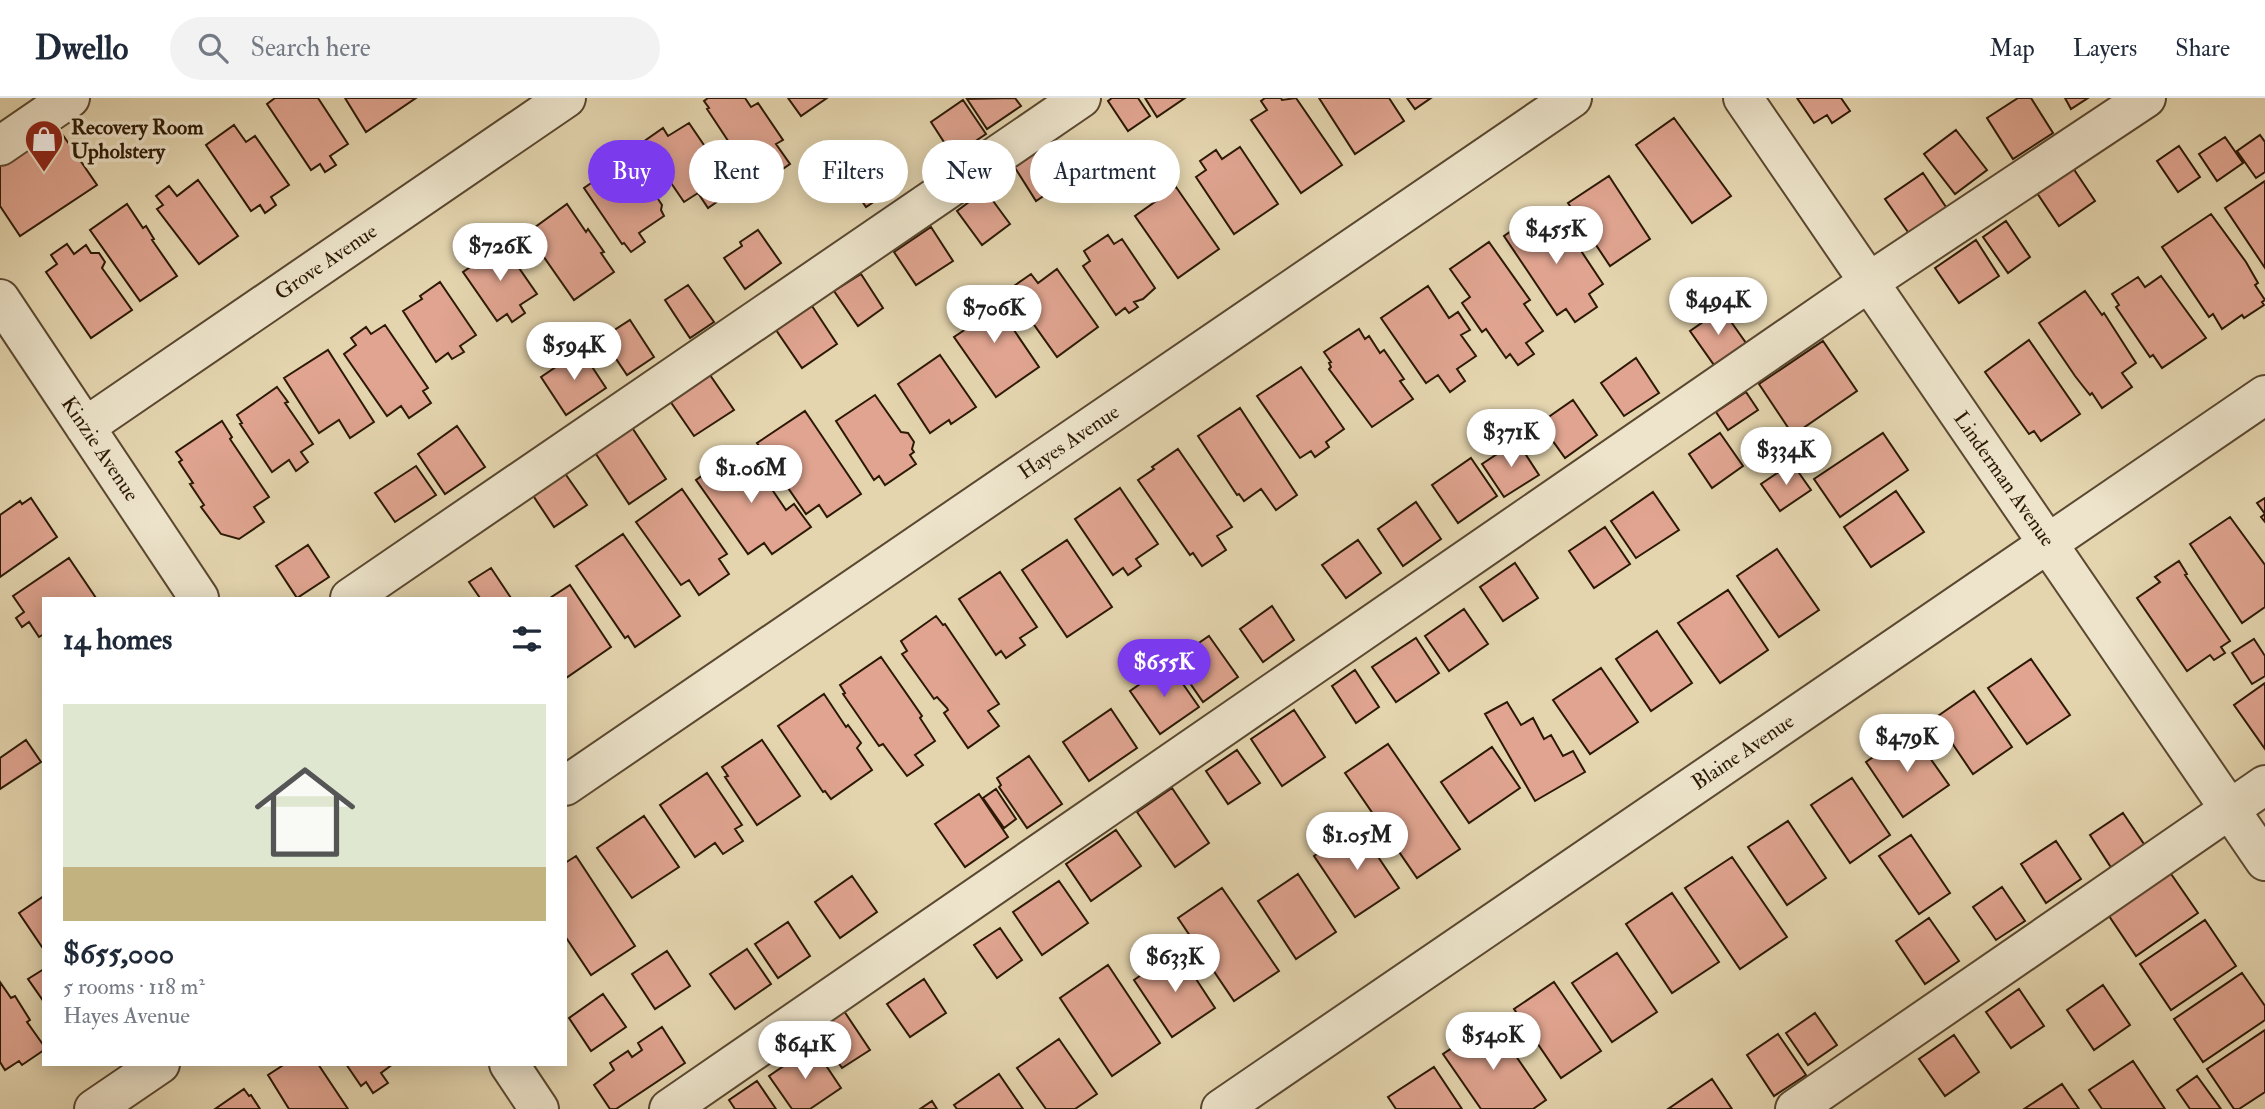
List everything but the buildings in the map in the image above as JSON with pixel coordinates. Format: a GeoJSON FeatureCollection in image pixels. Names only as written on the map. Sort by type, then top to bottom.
{"type":"FeatureCollection","features":[{"type":"Feature","properties":{"kind":"street"},"geometry":{"type":"LineString","coordinates":[[0,146],[70,98]]}},
{"type":"Feature","properties":{"kind":"street","name":"Grove Avenue"},"geometry":{"type":"LineString","coordinates":[[85,427],[566,98]]}},
{"type":"Feature","properties":{"kind":"street"},"geometry":{"type":"LineString","coordinates":[[350,597],[1082,98]]}},
{"type":"Feature","properties":{"kind":"street","name":"Hayes Avenue"},"geometry":{"type":"LineString","coordinates":[[567,785],[1572,98]]}},
{"type":"Feature","properties":{"kind":"street","name":"Linderman Avenue"},"geometry":{"type":"LineString","coordinates":[[1742,98],[2265,860]]}},
{"type":"Feature","properties":{"kind":"street"},"geometry":{"type":"LineString","coordinates":[[669,1109],[1869,282],[2146,98]]}},
{"type":"Feature","properties":{"kind":"street","name":"Kinzie Avenue"},"geometry":{"type":"LineString","coordinates":[[0,299],[198,597]]}},
{"type":"Feature","properties":{"kind":"street","name":"Blaine Avenue"},"geometry":{"type":"LineString","coordinates":[[1221,1109],[2265,395]]}},
{"type":"Feature","properties":{"kind":"street"},"geometry":{"type":"LineString","coordinates":[[1795,1109],[2265,785]]}},
{"type":"Feature","properties":{"kind":"street"},"geometry":{"type":"LineString","coordinates":[[94,1109],[157,1066]]}},
{"type":"Feature","properties":{"kind":"street"},"geometry":{"type":"LineString","coordinates":[[510,1066],[539,1109]]}},
{"type":"Feature","properties":{"kind":"place","name":"Recovery Room Upholstery"},"geometry":{"type":"Point","coordinates":[44,173]}}]}
